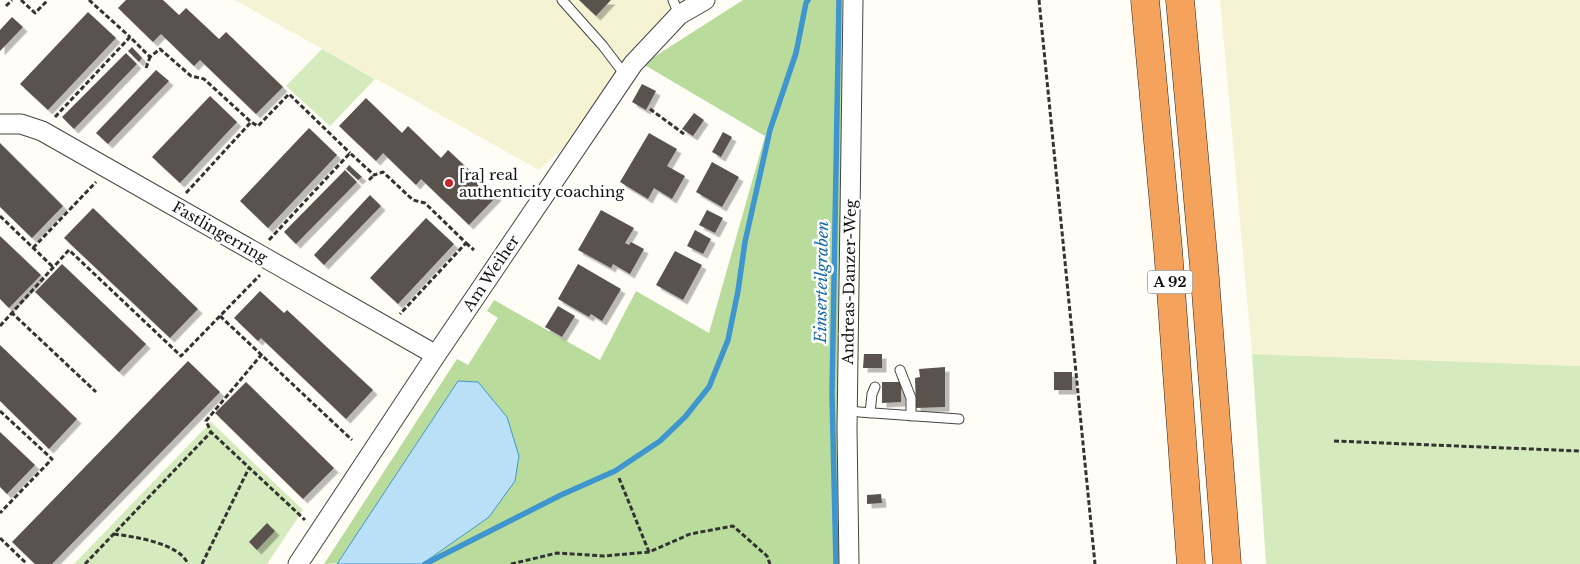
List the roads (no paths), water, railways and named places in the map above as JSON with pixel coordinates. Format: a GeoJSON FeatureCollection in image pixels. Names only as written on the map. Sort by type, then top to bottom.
{"type":"FeatureCollection","features":[{"type":"Feature","properties":{"kind":"highway","name":"A 92"},"geometry":{"type":"LineString","coordinates":[[1144,0],[1168,249],[1191,564]]}},
{"type":"Feature","properties":{"kind":"highway","name":"A 92"},"geometry":{"type":"LineString","coordinates":[[1180,0],[1204,266],[1226,564]]}},
{"type":"Feature","properties":{"kind":"street","name":"Am Weiher"},"geometry":{"type":"LineString","coordinates":[[298,564],[625,75],[676,8],[705,0]]}},
{"type":"Feature","properties":{"kind":"street","name":"Andreas-Danzer-Weg"},"geometry":{"type":"LineString","coordinates":[[849,564],[847,408],[853,0]]}},
{"type":"Feature","properties":{"kind":"street","name":"Fastlingerring"},"geometry":{"type":"LineString","coordinates":[[0,124],[22,124],[42,131],[436,355]]}},
{"type":"Feature","properties":{"kind":"lane"},"geometry":{"type":"LineString","coordinates":[[562,0],[604,46],[625,75]]}},
{"type":"Feature","properties":{"kind":"lane"},"geometry":{"type":"LineString","coordinates":[[900,370],[911,398],[911,416]]}},
{"type":"Feature","properties":{"kind":"lane"},"geometry":{"type":"LineString","coordinates":[[870,413],[872,394],[875,388]]}},
{"type":"Feature","properties":{"kind":"lane"},"geometry":{"type":"LineString","coordinates":[[847,408],[859,412],[959,419]]}},
{"type":"Feature","properties":{"kind":"water"},"geometry":{"type":"Polygon","coordinates":[[[458,381],[478,382],[507,417],[519,456],[515,481],[489,517],[422,564],[337,564],[458,381]]]}},
{"type":"Feature","properties":{"kind":"waterway"},"geometry":{"type":"LineString","coordinates":[[425,564],[561,495],[615,471],[660,441],[685,417],[709,387],[728,340],[745,242],[770,130],[796,53],[808,0]]}},
{"type":"Feature","properties":{"kind":"waterway","name":"Einserteilgraben"},"geometry":{"type":"LineString","coordinates":[[836,564],[832,394],[839,0]]}},
{"type":"Feature","properties":{"kind":"place","name":"[ra] real authenticity coaching"},"geometry":{"type":"Point","coordinates":[449,183]}}]}
